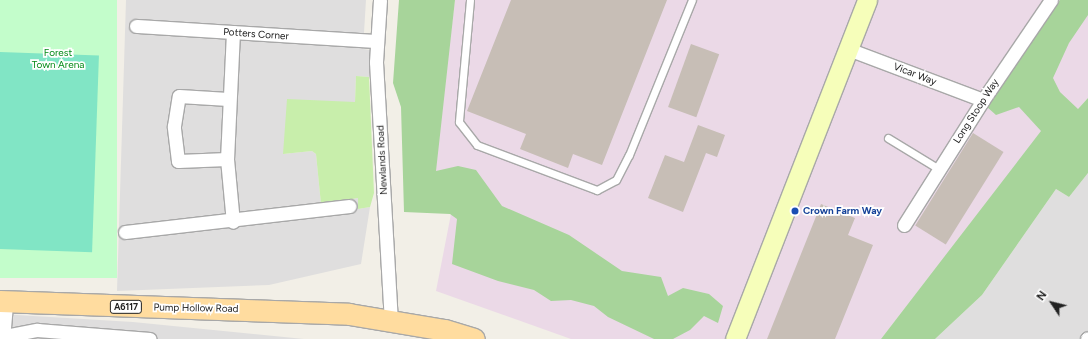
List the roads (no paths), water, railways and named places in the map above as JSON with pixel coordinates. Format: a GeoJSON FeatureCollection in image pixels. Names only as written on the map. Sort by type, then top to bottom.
{"type":"FeatureCollection","features":[{"type":"Feature","properties":{"kind":"main road","name":"Pump Hollow Road"},"geometry":{"type":"LineString","coordinates":[[3,302],[317,312],[391,320]]}},
{"type":"Feature","properties":{"kind":"main road","name":"A6117"},"geometry":{"type":"LineString","coordinates":[[391,320],[474,339]]}},
{"type":"Feature","properties":{"kind":"street","name":"Newlands Road"},"geometry":{"type":"LineString","coordinates":[[380,0],[377,41],[391,320]]}},
{"type":"Feature","properties":{"kind":"street"},"geometry":{"type":"LineString","coordinates":[[735,339],[867,0]]}},
{"type":"Feature","properties":{"kind":"street","name":"Long Stoop Way"},"geometry":{"type":"LineString","coordinates":[[904,225],[983,100],[1051,0]]}},
{"type":"Feature","properties":{"kind":"street","name":"Potters Corner"},"geometry":{"type":"LineString","coordinates":[[136,26],[377,41]]}},
{"type":"Feature","properties":{"kind":"street"},"geometry":{"type":"LineString","coordinates":[[233,32],[228,99],[227,159],[234,222]]}},
{"type":"Feature","properties":{"kind":"street","name":"Vicar Way"},"geometry":{"type":"LineString","coordinates":[[848,49],[983,100]]}},
{"type":"Feature","properties":{"kind":"street"},"geometry":{"type":"LineString","coordinates":[[227,159],[178,161],[174,126],[179,96],[228,99]]}},
{"type":"Feature","properties":{"kind":"street"},"geometry":{"type":"LineString","coordinates":[[125,232],[234,222],[350,206]]}},
{"type":"Feature","properties":{"kind":"street"},"geometry":{"type":"LineString","coordinates":[[3,302],[2,338],[37,330],[150,339]]}},
{"type":"Feature","properties":{"kind":"lane"},"geometry":{"type":"LineString","coordinates":[[470,0],[459,122],[477,145],[596,190],[616,180],[630,155],[692,0]]}},
{"type":"Feature","properties":{"kind":"lane"},"geometry":{"type":"LineString","coordinates":[[888,138],[939,169]]}},
{"type":"Feature","properties":{"kind":"place","name":"Crown Farm Way"},"geometry":{"type":"Point","coordinates":[795,211]}},
{"type":"Feature","properties":{"kind":"park label","name":"Forest Town Arena"},"geometry":{"type":"Point","coordinates":[58,58]}}]}
